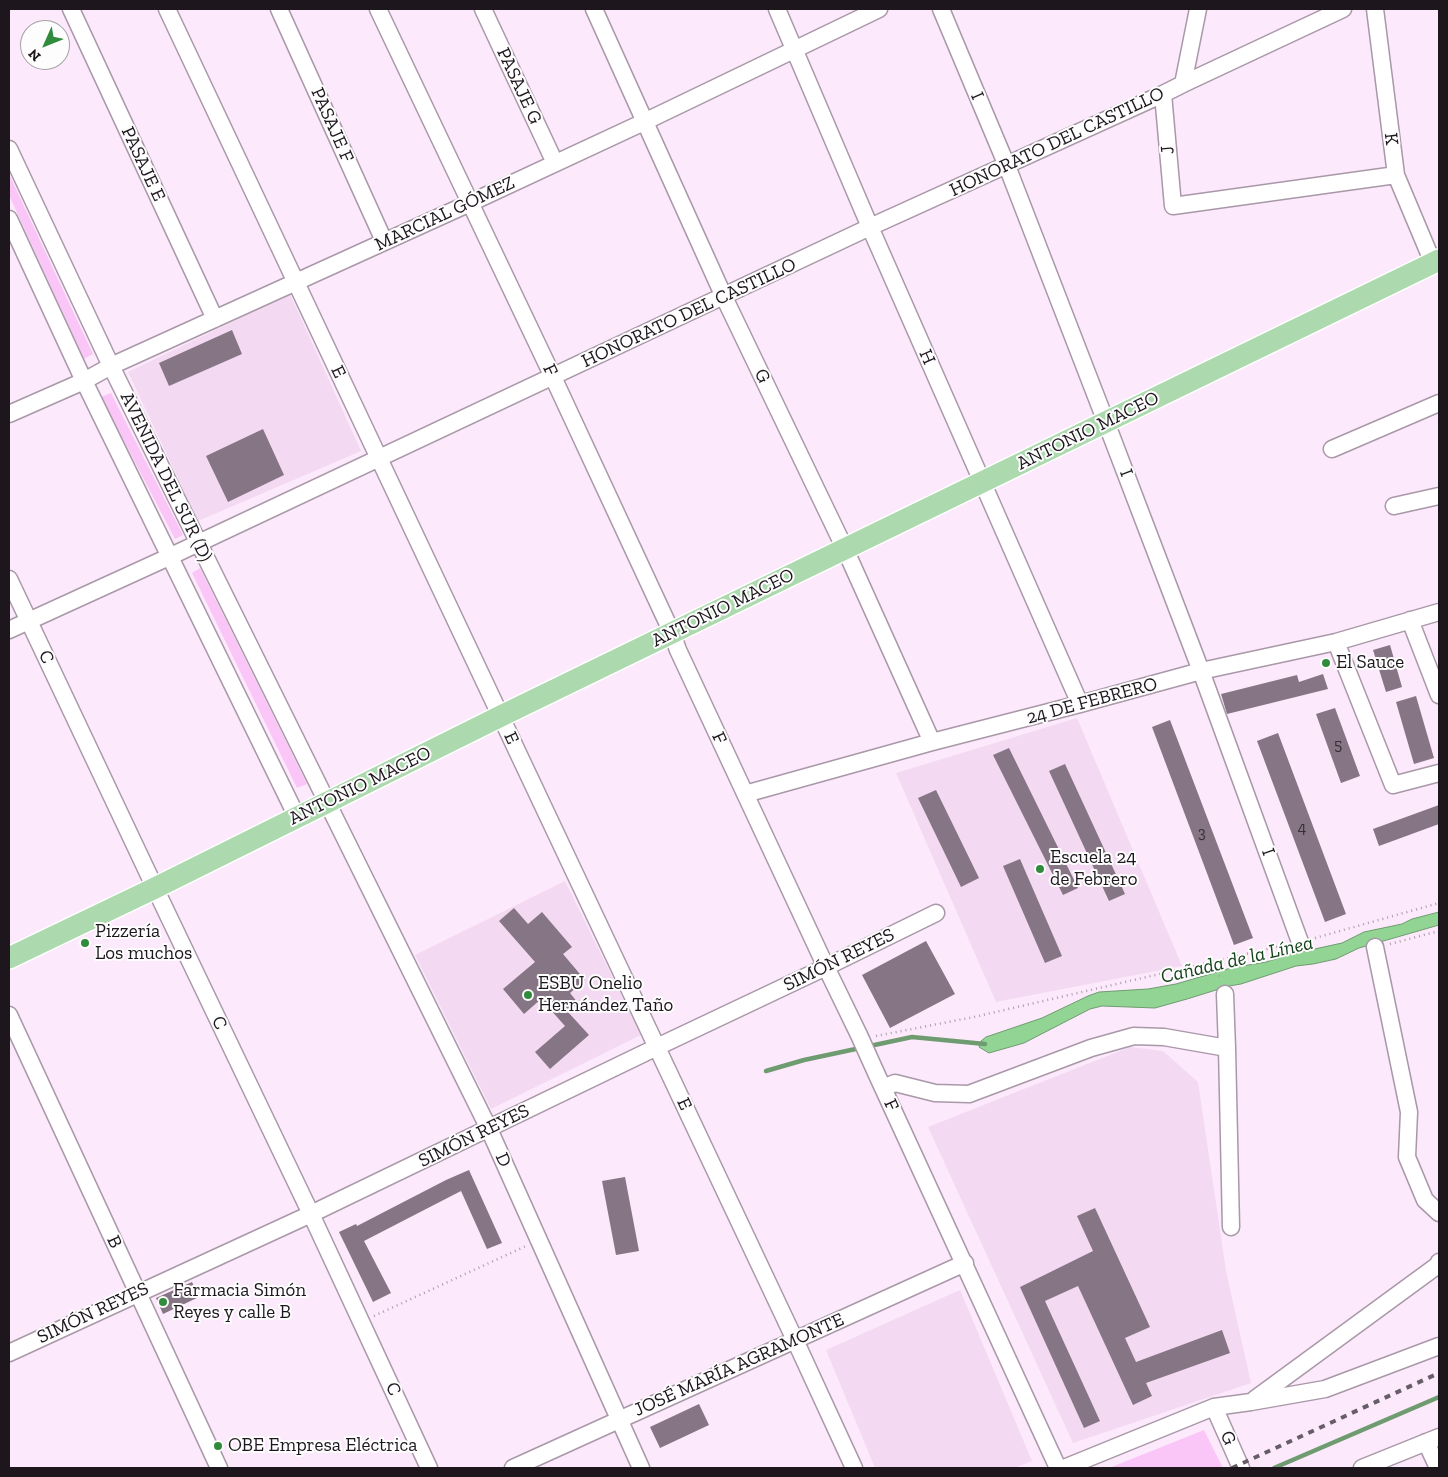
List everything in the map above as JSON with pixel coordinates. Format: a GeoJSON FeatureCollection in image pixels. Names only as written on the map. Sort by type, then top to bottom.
{"type":"FeatureCollection","features":[{"type":"Feature","properties":{"kind":"main road","name":"ANTONIO MACEO"},"geometry":{"type":"LineString","coordinates":[[9,958],[155,888],[501,716],[1436,261]]}},
{"type":"Feature","properties":{"kind":"street","name":"PASAJE E"},"geometry":{"type":"LineString","coordinates":[[71,9],[215,319]]}},
{"type":"Feature","properties":{"kind":"street","name":"E"},"geometry":{"type":"LineString","coordinates":[[167,9],[854,1468]]}},
{"type":"Feature","properties":{"kind":"street","name":"PASAJE F"},"geometry":{"type":"LineString","coordinates":[[279,9],[384,241]]}},
{"type":"Feature","properties":{"kind":"street","name":"F"},"geometry":{"type":"LineString","coordinates":[[378,9],[554,377],[672,633],[678,650],[965,1263],[1058,1468]]}},
{"type":"Feature","properties":{"kind":"street","name":"PASAJE G"},"geometry":{"type":"LineString","coordinates":[[483,9],[555,163]]}},
{"type":"Feature","properties":{"kind":"street","name":"G"},"geometry":{"type":"LineString","coordinates":[[594,9],[724,297],[845,549],[932,742]]}},
{"type":"Feature","properties":{"kind":"street","name":"H"},"geometry":{"type":"LineString","coordinates":[[778,9],[870,227],[1080,704]]}},
{"type":"Feature","properties":{"kind":"street","name":"MARCIAL GÓMEZ"},"geometry":{"type":"LineString","coordinates":[[9,414],[644,122],[878,9]]}},
{"type":"Feature","properties":{"kind":"street","name":"I"},"geometry":{"type":"LineString","coordinates":[[941,9],[1006,166],[1106,422],[1201,671],[1300,942]]}},
{"type":"Feature","properties":{"kind":"street"},"geometry":{"type":"LineString","coordinates":[[1182,84],[1198,9]]}},
{"type":"Feature","properties":{"kind":"street","name":"HONORATO DEL CASTILLO"},"geometry":{"type":"LineString","coordinates":[[9,630],[554,377],[870,227],[1163,94],[1343,9]]}},
{"type":"Feature","properties":{"kind":"street","name":"K"},"geometry":{"type":"LineString","coordinates":[[1375,9],[1396,175],[1436,261]]}},
{"type":"Feature","properties":{"kind":"street","name":"J"},"geometry":{"type":"LineString","coordinates":[[1163,94],[1173,206],[1396,175]]}},
{"type":"Feature","properties":{"kind":"street","name":"AVENIDA DEL SUR (D)"},"geometry":{"type":"LineString","coordinates":[[9,149],[112,366],[327,802]]}},
{"type":"Feature","properties":{"kind":"street","name":"AVENIDA DEL SUR (D)"},"geometry":{"type":"LineString","coordinates":[[9,219],[84,381],[297,817]]}},
{"type":"Feature","properties":{"kind":"street"},"geometry":{"type":"LineString","coordinates":[[1332,449],[1439,404]]}},
{"type":"Feature","properties":{"kind":"street"},"geometry":{"type":"LineString","coordinates":[[1394,506],[1439,496]]}},
{"type":"Feature","properties":{"kind":"street","name":"C"},"geometry":{"type":"LineString","coordinates":[[9,579],[311,1214],[429,1468]]}},
{"type":"Feature","properties":{"kind":"street","name":"24 DE FEBRERO"},"geometry":{"type":"LineString","coordinates":[[745,794],[932,742],[1201,671],[1336,642],[1439,612]]}},
{"type":"Feature","properties":{"kind":"street"},"geometry":{"type":"LineString","coordinates":[[1410,620],[1439,695]]}},
{"type":"Feature","properties":{"kind":"street"},"geometry":{"type":"LineString","coordinates":[[1336,642],[1393,785],[1439,773]]}},
{"type":"Feature","properties":{"kind":"street","name":"D"},"geometry":{"type":"LineString","coordinates":[[327,802],[489,1129],[641,1468]]}},
{"type":"Feature","properties":{"kind":"street","name":"SIMÓN REYES"},"geometry":{"type":"LineString","coordinates":[[9,1352],[311,1214],[936,913]]}},
{"type":"Feature","properties":{"kind":"street"},"geometry":{"type":"LineString","coordinates":[[1375,947],[1409,1112],[1407,1157],[1425,1200],[1439,1213]]}},
{"type":"Feature","properties":{"kind":"street"},"geometry":{"type":"LineString","coordinates":[[1225,994],[1231,1227]]}},
{"type":"Feature","properties":{"kind":"street","name":"B"},"geometry":{"type":"LineString","coordinates":[[9,1015],[219,1468]]}},
{"type":"Feature","properties":{"kind":"street"},"geometry":{"type":"LineString","coordinates":[[880,1081],[935,1093],[969,1094],[1091,1048],[1134,1036],[1164,1037],[1227,1048]]}},
{"type":"Feature","properties":{"kind":"street","name":"JOSÉ MARÍA AGRAMONTE"},"geometry":{"type":"LineString","coordinates":[[513,1468],[965,1263]]}},
{"type":"Feature","properties":{"kind":"street"},"geometry":{"type":"LineString","coordinates":[[1251,1402],[1439,1265]]}},
{"type":"Feature","properties":{"kind":"street"},"geometry":{"type":"LineString","coordinates":[[1064,1468],[1214,1407],[1325,1388],[1439,1346]]}},
{"type":"Feature","properties":{"kind":"street","name":"G"},"geometry":{"type":"LineString","coordinates":[[1214,1407],[1241,1468]]}},
{"type":"Feature","properties":{"kind":"street"},"geometry":{"type":"LineString","coordinates":[[1362,1468],[1433,1440],[1438,1468]]}},
{"type":"Feature","properties":{"kind":"path"},"geometry":{"type":"LineString","coordinates":[[859,1035],[880,1036],[974,1017],[1300,942],[1439,903]]}},
{"type":"Feature","properties":{"kind":"path"},"geometry":{"type":"LineString","coordinates":[[1375,947],[1439,931]]}},
{"type":"Feature","properties":{"kind":"path"},"geometry":{"type":"LineString","coordinates":[[1215,961],[1225,994]]}},
{"type":"Feature","properties":{"kind":"path"},"geometry":{"type":"LineString","coordinates":[[361,1321],[539,1240]]}},
{"type":"Feature","properties":{"kind":"shaded area"},"geometry":{"type":"Polygon","coordinates":[[[9,174],[93,354],[84,359],[9,195],[9,174]]]}},
{"type":"Feature","properties":{"kind":"shaded area"},"geometry":{"type":"Polygon","coordinates":[[[290,294],[361,451],[198,521],[128,372],[290,294]]]}},
{"type":"Feature","properties":{"kind":"shaded area"},"geometry":{"type":"Polygon","coordinates":[[[111,393],[183,535],[175,539],[101,397],[111,393]]]}},
{"type":"Feature","properties":{"kind":"shaded area"},"geometry":{"type":"Polygon","coordinates":[[[200,568],[307,784],[297,788],[192,573],[200,568]]]}},
{"type":"Feature","properties":{"kind":"shaded area","name":"Escuela 24 de Febrero"},"geometry":{"type":"Polygon","coordinates":[[[1077,718],[1182,966],[996,1002],[896,773],[1077,718]]]}},
{"type":"Feature","properties":{"kind":"shaded area","name":"ESBU Onelio Hernández Taño"},"geometry":{"type":"Polygon","coordinates":[[[565,881],[641,1035],[491,1109],[415,955],[565,881]]]}},
{"type":"Feature","properties":{"kind":"shaded area"},"geometry":{"type":"Polygon","coordinates":[[[1439,912],[1439,925],[1359,948],[1336,959],[1296,966],[1241,984],[1155,1008],[1102,1006],[1090,1009],[1024,1043],[989,1053],[979,1047],[981,1041],[986,1037],[1042,1018],[1099,992],[1148,989],[1176,984],[1231,968],[1266,962],[1342,943],[1364,932],[1402,924],[1412,919],[1439,912]]]}},
{"type":"Feature","properties":{"kind":"shaded area"},"geometry":{"type":"Polygon","coordinates":[[[1130,1047],[1163,1051],[1198,1082],[1226,1271],[1251,1383],[1073,1443],[928,1127],[1130,1047]]]}},
{"type":"Feature","properties":{"kind":"shaded area"},"geometry":{"type":"Polygon","coordinates":[[[960,1290],[1032,1461],[1014,1468],[875,1468],[826,1350],[960,1290]]]}},
{"type":"Feature","properties":{"kind":"shaded area"},"geometry":{"type":"Polygon","coordinates":[[[1204,1430],[1223,1468],[1109,1468],[1204,1430]]]}},
{"type":"Feature","properties":{"kind":"building"},"geometry":{"type":"Polygon","coordinates":[[[232,330],[242,354],[169,386],[159,363],[232,330]]]}},
{"type":"Feature","properties":{"kind":"building"},"geometry":{"type":"Polygon","coordinates":[[[263,429],[284,475],[228,502],[206,456],[263,429]]]}},
{"type":"Feature","properties":{"kind":"building"},"geometry":{"type":"Polygon","coordinates":[[[1390,645],[1402,687],[1386,692],[1373,650],[1390,645]]]}},
{"type":"Feature","properties":{"kind":"building"},"geometry":{"type":"Polygon","coordinates":[[[1323,674],[1328,689],[1227,714],[1221,694],[1297,675],[1299,682],[1323,674]]]}},
{"type":"Feature","properties":{"kind":"building"},"geometry":{"type":"Polygon","coordinates":[[[1416,696],[1434,758],[1414,764],[1396,702],[1416,696]]]}},
{"type":"Feature","properties":{"kind":"building"},"geometry":{"type":"Polygon","coordinates":[[[1335,708],[1360,776],[1341,783],[1316,714],[1335,708]]]}},
{"type":"Feature","properties":{"kind":"building"},"geometry":{"type":"Polygon","coordinates":[[[1170,720],[1253,938],[1234,945],[1152,727],[1170,720]]]}},
{"type":"Feature","properties":{"kind":"building"},"geometry":{"type":"Polygon","coordinates":[[[1278,733],[1346,914],[1325,922],[1257,741],[1278,733]]]}},
{"type":"Feature","properties":{"kind":"building"},"geometry":{"type":"Polygon","coordinates":[[[1009,748],[1078,888],[1063,895],[993,755],[1009,748]]]}},
{"type":"Feature","properties":{"kind":"building"},"geometry":{"type":"Polygon","coordinates":[[[1065,764],[1125,894],[1109,901],[1049,771],[1065,764]]]}},
{"type":"Feature","properties":{"kind":"building"},"geometry":{"type":"Polygon","coordinates":[[[936,790],[979,878],[961,887],[918,798],[936,790]]]}},
{"type":"Feature","properties":{"kind":"building"},"geometry":{"type":"Polygon","coordinates":[[[1439,805],[1439,824],[1379,846],[1373,829],[1439,805]]]}},
{"type":"Feature","properties":{"kind":"building"},"geometry":{"type":"Polygon","coordinates":[[[1020,859],[1062,956],[1045,963],[1003,866],[1020,859]]]}},
{"type":"Feature","properties":{"kind":"building"},"geometry":{"type":"Polygon","coordinates":[[[514,908],[528,924],[542,912],[572,947],[563,954],[585,980],[570,993],[578,1003],[568,1012],[589,1035],[550,1069],[535,1052],[565,1026],[541,999],[524,1014],[503,989],[535,962],[499,921],[514,908]]]}},
{"type":"Feature","properties":{"kind":"building"},"geometry":{"type":"Polygon","coordinates":[[[926,941],[955,994],[890,1028],[862,975],[926,941]]]}},
{"type":"Feature","properties":{"kind":"building"},"geometry":{"type":"Polygon","coordinates":[[[469,1170],[502,1243],[487,1249],[461,1191],[364,1241],[391,1293],[373,1302],[339,1232],[356,1224],[357,1226],[469,1170]]]}},
{"type":"Feature","properties":{"kind":"building"},"geometry":{"type":"Polygon","coordinates":[[[625,1177],[639,1251],[616,1255],[602,1181],[625,1177]]]}},
{"type":"Feature","properties":{"kind":"building"},"geometry":{"type":"Polygon","coordinates":[[[1095,1208],[1150,1327],[1125,1338],[1136,1362],[1222,1330],[1230,1353],[1146,1383],[1152,1396],[1133,1405],[1078,1286],[1045,1301],[1100,1421],[1084,1428],[1020,1287],[1093,1251],[1077,1216],[1095,1208]]]}},
{"type":"Feature","properties":{"kind":"building"},"geometry":{"type":"Polygon","coordinates":[[[192,1282],[199,1297],[163,1314],[156,1298],[192,1282]]]}},
{"type":"Feature","properties":{"kind":"building"},"geometry":{"type":"Polygon","coordinates":[[[699,1404],[709,1425],[660,1448],[650,1427],[699,1404]]]}},
{"type":"Feature","properties":{"kind":"waterway"},"geometry":{"type":"LineString","coordinates":[[766,1071],[804,1060],[912,1037],[985,1044]]}},
{"type":"Feature","properties":{"kind":"waterway"},"geometry":{"type":"LineString","coordinates":[[1274,1468],[1439,1397]]}},
{"type":"Feature","properties":{"kind":"railway"},"geometry":{"type":"LineString","coordinates":[[1232,1468],[1439,1373]]}},
{"type":"Feature","properties":{"kind":"place","name":"El Sauce"},"geometry":{"type":"Point","coordinates":[1326,663]}},
{"type":"Feature","properties":{"kind":"place","name":"Escuela 24 de Febrero"},"geometry":{"type":"Point","coordinates":[1040,869]}},
{"type":"Feature","properties":{"kind":"place","name":"Pizzería Los muchos"},"geometry":{"type":"Point","coordinates":[85,943]}},
{"type":"Feature","properties":{"kind":"place","name":"ESBU Onelio Hernández Taño"},"geometry":{"type":"Point","coordinates":[528,995]}},
{"type":"Feature","properties":{"kind":"place","name":"Farmacia Simón Reyes y calle B"},"geometry":{"type":"Point","coordinates":[163,1302]}},
{"type":"Feature","properties":{"kind":"place","name":"OBE Empresa Eléctrica"},"geometry":{"type":"Point","coordinates":[218,1446]}},
{"type":"Feature","properties":{"kind":"water label","name":"Cañada de la Línea"},"geometry":{"type":"Point","coordinates":[1237,960]}}]}
